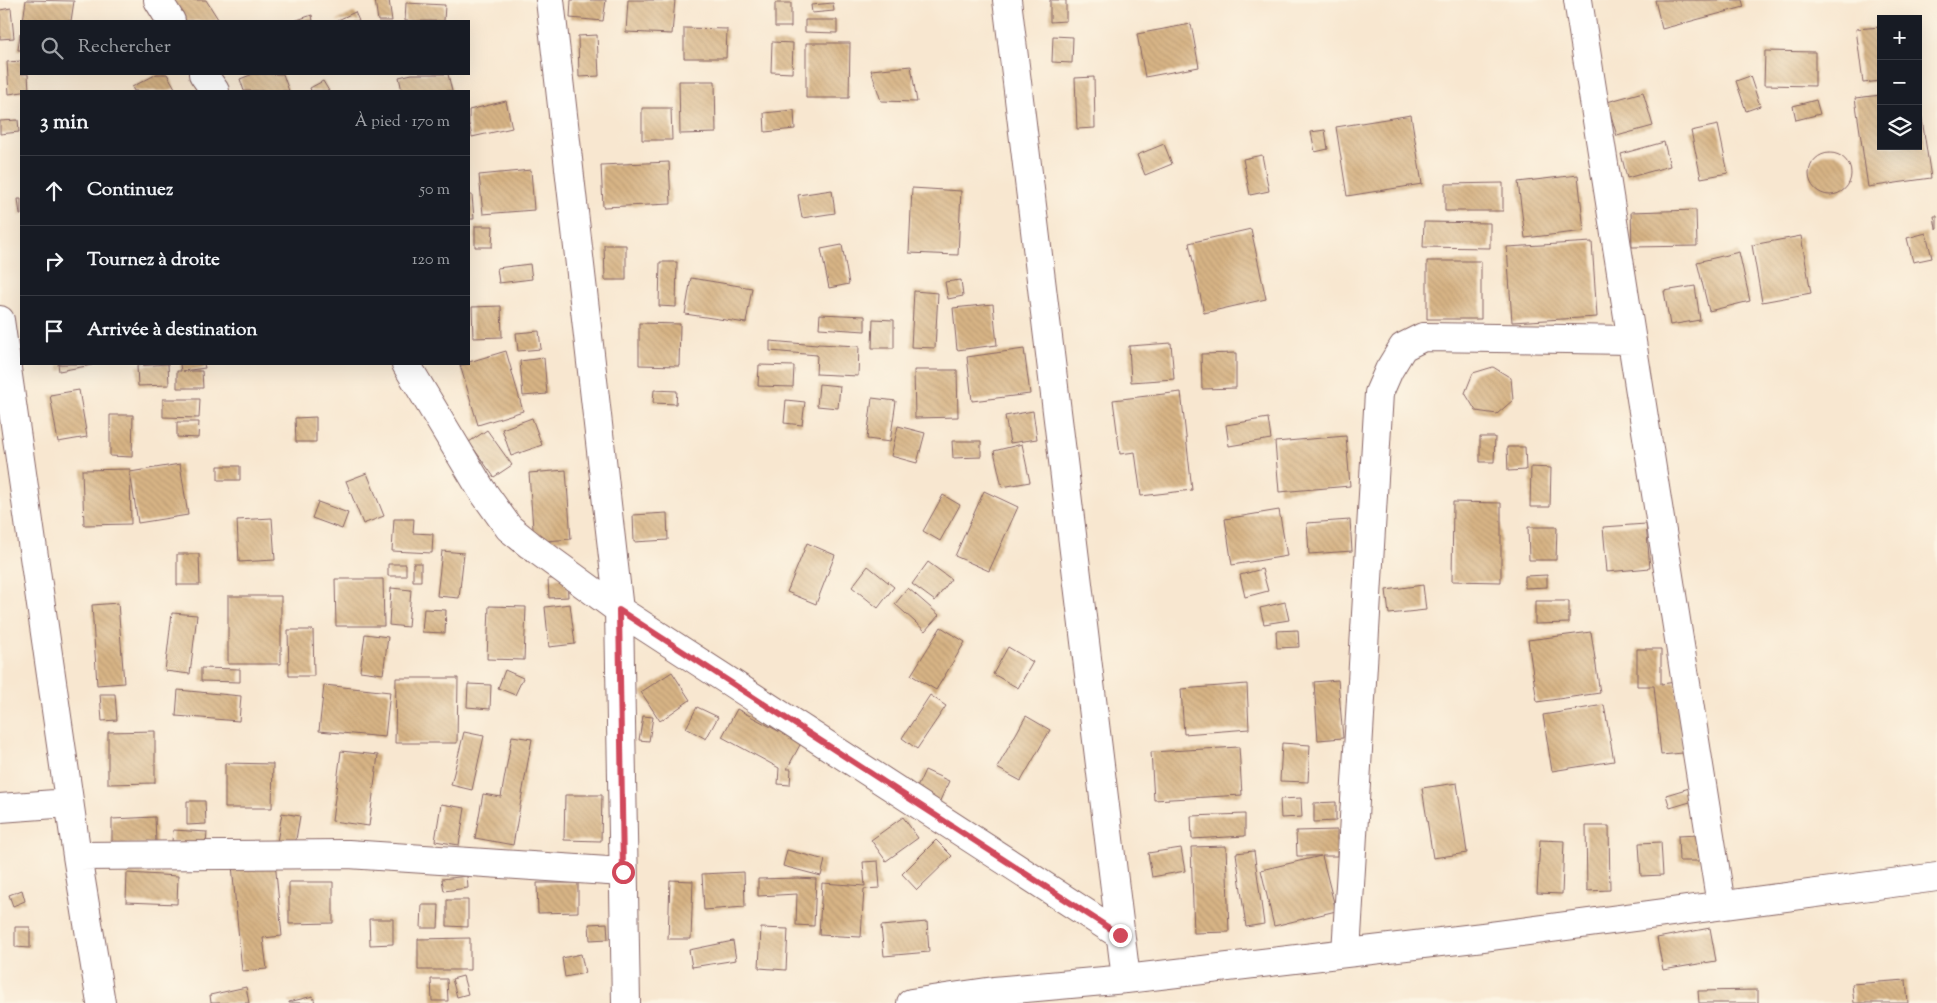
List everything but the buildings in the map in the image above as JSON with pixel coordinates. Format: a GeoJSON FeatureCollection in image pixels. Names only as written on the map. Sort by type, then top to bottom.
{"type":"FeatureCollection","features":[{"type":"Feature","properties":{"kind":"street"},"geometry":{"type":"LineString","coordinates":[[158,0],[170,20]]}},
{"type":"Feature","properties":{"kind":"street"},"geometry":{"type":"LineString","coordinates":[[550,0],[619,610],[626,1003]]}},
{"type":"Feature","properties":{"kind":"street"},"geometry":{"type":"LineString","coordinates":[[1007,0],[1126,979]]}},
{"type":"Feature","properties":{"kind":"street"},"geometry":{"type":"LineString","coordinates":[[1578,0],[1721,905]]}},
{"type":"Feature","properties":{"kind":"street"},"geometry":{"type":"LineString","coordinates":[[204,75],[214,90]]}},
{"type":"Feature","properties":{"kind":"street"},"geometry":{"type":"LineString","coordinates":[[0,320],[69,803],[101,1003]]}},
{"type":"Feature","properties":{"kind":"street"},"geometry":{"type":"LineString","coordinates":[[1346,953],[1379,393],[1389,370],[1403,347],[1423,337],[1631,340]]}},
{"type":"Feature","properties":{"kind":"street"},"geometry":{"type":"LineString","coordinates":[[407,365],[481,489],[508,528],[619,610],[1120,935]]}},
{"type":"Feature","properties":{"kind":"street"},"geometry":{"type":"LineString","coordinates":[[0,808],[69,803]]}},
{"type":"Feature","properties":{"kind":"street"},"geometry":{"type":"LineString","coordinates":[[77,856],[348,854],[623,872]]}},
{"type":"Feature","properties":{"kind":"street"},"geometry":{"type":"LineString","coordinates":[[911,1003],[994,997],[1937,878]]}},
{"type":"Feature","properties":{"kind":"route"},"geometry":{"type":"LineString","coordinates":[[623,872],[619,610],[1120,935]]}}]}
